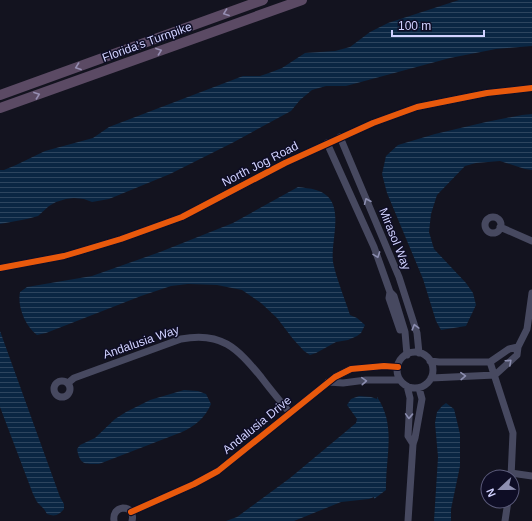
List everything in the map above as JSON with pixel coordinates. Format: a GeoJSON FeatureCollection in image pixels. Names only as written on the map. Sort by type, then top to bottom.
{"type":"FeatureCollection","features":[{"type":"Feature","properties":{"kind":"highway","name":"Florida's Turnpike"},"geometry":{"type":"LineString","coordinates":[[0,96],[263,0]]}},
{"type":"Feature","properties":{"kind":"highway","name":"Florida's Turnpike"},"geometry":{"type":"LineString","coordinates":[[0,108],[302,0]]}},
{"type":"Feature","properties":{"kind":"street","name":"North Jog Road"},"geometry":{"type":"LineString","coordinates":[[0,268],[64,256],[120,239],[182,217],[284,163],[373,123],[417,107],[487,93],[532,88]]}},
{"type":"Feature","properties":{"kind":"street","name":"Mirasol Way"},"geometry":{"type":"LineString","coordinates":[[340,137],[399,277],[417,333],[419,353]]}},
{"type":"Feature","properties":{"kind":"street","name":"Mirasol Way"},"geometry":{"type":"LineString","coordinates":[[327,143],[374,247],[390,292],[389,298],[406,341],[407,355]]}},
{"type":"Feature","properties":{"kind":"street"},"geometry":{"type":"LineString","coordinates":[[500,227],[532,241]]}},
{"type":"Feature","properties":{"kind":"street"},"geometry":{"type":"LineString","coordinates":[[431,378],[495,375],[517,355],[518,346],[527,329],[532,293]]}},
{"type":"Feature","properties":{"kind":"street","name":"Andalusia Way"},"geometry":{"type":"LineString","coordinates":[[68,383],[74,378],[181,339],[206,337],[220,341],[237,351],[290,413]]}},
{"type":"Feature","properties":{"kind":"street"},"geometry":{"type":"LineString","coordinates":[[430,361],[490,362],[509,349],[518,346]]}},
{"type":"Feature","properties":{"kind":"street"},"geometry":{"type":"LineString","coordinates":[[419,353],[427,357],[430,361],[433,370],[431,378],[426,384],[419,388],[407,386],[398,376],[398,367],[402,359],[407,355],[419,353]]}},
{"type":"Feature","properties":{"kind":"street"},"geometry":{"type":"LineString","coordinates":[[490,362],[513,433],[511,469]]}},
{"type":"Feature","properties":{"kind":"street","name":"Andalusia Drive"},"geometry":{"type":"LineString","coordinates":[[114,521],[114,513],[119,508],[126,508],[131,512],[218,471],[335,377],[351,369],[384,366],[398,367]]}},
{"type":"Feature","properties":{"kind":"street"},"geometry":{"type":"LineString","coordinates":[[328,382],[400,380]]}},
{"type":"Feature","properties":{"kind":"street"},"geometry":{"type":"LineString","coordinates":[[407,386],[410,398],[408,436],[412,444]]}},
{"type":"Feature","properties":{"kind":"street"},"geometry":{"type":"LineString","coordinates":[[408,521],[412,444],[415,438],[422,399],[419,388]]}},
{"type":"Feature","properties":{"kind":"street"},"geometry":{"type":"LineString","coordinates":[[520,475],[532,476]]}},
{"type":"Feature","properties":{"kind":"street"},"geometry":{"type":"LineString","coordinates":[[505,521],[507,509]]}},
{"type":"Feature","properties":{"kind":"street"},"geometry":{"type":"LineString","coordinates":[[131,512],[133,518],[132,521]]}},
{"type":"Feature","properties":{"kind":"water"},"geometry":{"type":"Polygon","coordinates":[[[459,0],[532,0],[532,46],[496,49],[450,58],[346,86],[326,86],[312,90],[300,100],[291,111],[170,174],[109,199],[92,202],[84,199],[66,199],[49,206],[38,216],[0,224],[0,170],[16,165],[45,151],[93,138],[109,127],[243,76],[260,76],[269,73],[282,68],[305,53],[335,51],[350,47],[370,32],[388,23],[459,0]]]}},
{"type":"Feature","properties":{"kind":"water"},"geometry":{"type":"Polygon","coordinates":[[[532,114],[532,170],[500,161],[476,163],[465,166],[437,195],[431,214],[429,232],[434,249],[466,283],[473,293],[476,305],[466,326],[441,330],[436,321],[423,279],[387,193],[382,174],[386,156],[398,145],[435,134],[486,122],[532,114]]]}},
{"type":"Feature","properties":{"kind":"water"},"geometry":{"type":"Polygon","coordinates":[[[298,187],[316,190],[326,195],[332,202],[335,211],[333,253],[334,268],[350,315],[357,318],[365,325],[361,333],[357,336],[348,340],[336,342],[310,355],[304,351],[277,318],[261,303],[242,290],[217,285],[188,284],[171,286],[46,333],[37,335],[29,326],[23,315],[19,297],[20,292],[27,287],[92,276],[160,252],[233,223],[298,187]]]}},
{"type":"Feature","properties":{"kind":"water"},"geometry":{"type":"Polygon","coordinates":[[[0,331],[60,497],[64,504],[64,509],[57,515],[47,514],[37,502],[0,407],[0,331]]]}},
{"type":"Feature","properties":{"kind":"water"},"geometry":{"type":"Polygon","coordinates":[[[184,390],[198,391],[206,394],[211,404],[203,417],[191,427],[182,432],[99,464],[81,461],[77,449],[80,445],[95,438],[115,419],[150,400],[184,390]]]}},
{"type":"Feature","properties":{"kind":"water"},"geometry":{"type":"Polygon","coordinates":[[[359,396],[377,399],[377,397],[387,419],[389,442],[386,490],[374,499],[374,497],[369,499],[341,502],[294,521],[226,521],[237,517],[290,478],[356,423],[357,419],[347,405],[351,399],[359,396]]]}},
{"type":"Feature","properties":{"kind":"water"},"geometry":{"type":"Polygon","coordinates":[[[446,403],[454,409],[460,434],[460,466],[451,509],[451,521],[434,521],[438,457],[435,423],[437,412],[446,403]]]}},
{"type":"Feature","properties":{"kind":"cycle path"},"geometry":{"type":"LineString","coordinates":[[0,268],[64,256],[121,239],[182,217],[285,163],[373,123],[417,107],[487,93],[532,88]]}},
{"type":"Feature","properties":{"kind":"cycle path"},"geometry":{"type":"LineString","coordinates":[[131,512],[194,484],[218,471],[335,377],[351,369],[384,366],[398,367]]}}]}
